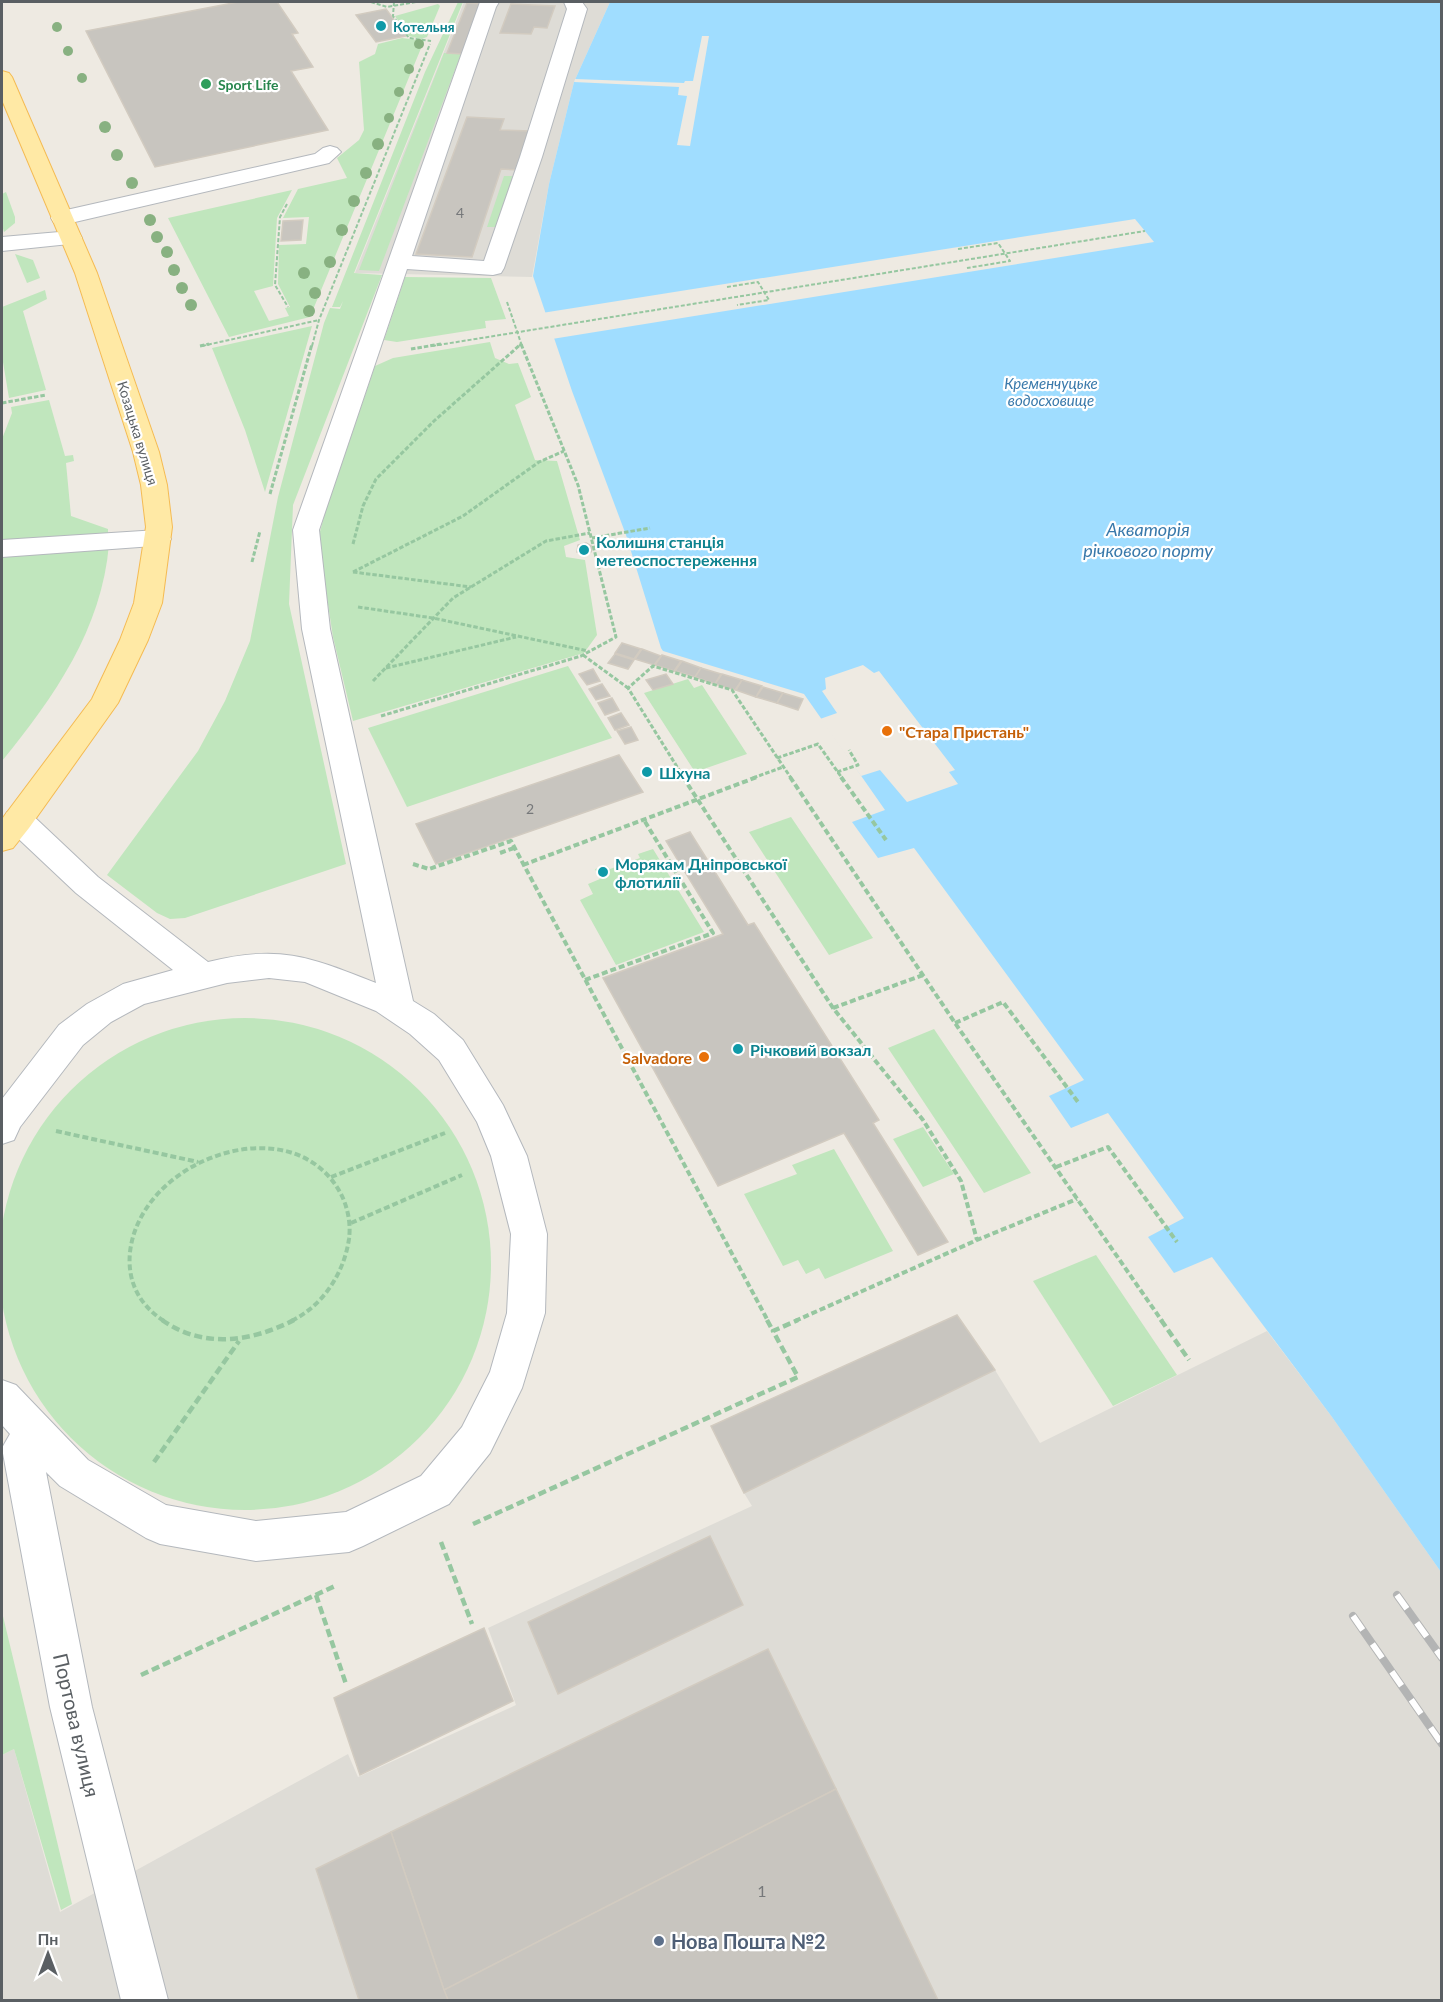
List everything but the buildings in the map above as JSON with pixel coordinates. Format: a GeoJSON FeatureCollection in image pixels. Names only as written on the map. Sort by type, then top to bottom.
{"type":"FeatureCollection","features":[{"type":"Feature","properties":{"kind":"main road","name":"Козацька вулиця"},"geometry":{"type":"LineString","coordinates":[[2,77],[86,273],[146,452],[157,501],[158,539],[148,603],[134,640],[104,703],[10,830]]}},
{"type":"Feature","properties":{"kind":"street"},"geometry":{"type":"LineString","coordinates":[[398,1008],[316,629],[306,530],[487,4],[490,2]]}},
{"type":"Feature","properties":{"kind":"street"},"geometry":{"type":"LineString","coordinates":[[399,262],[493,267],[531,157],[577,9],[573,2]]}},
{"type":"Feature","properties":{"kind":"street"},"geometry":{"type":"LineString","coordinates":[[2,244],[322,159],[330,152]]}},
{"type":"Feature","properties":{"kind":"street"},"geometry":{"type":"LineString","coordinates":[[2,549],[158,539]]}},
{"type":"Feature","properties":{"kind":"street"},"geometry":{"type":"LineString","coordinates":[[10,830],[87,885],[202,975]]}},
{"type":"Feature","properties":{"kind":"street"},"geometry":{"type":"LineString","coordinates":[[2,1126],[71,1035],[99,1013],[135,993],[227,970],[269,965],[308,970],[349,985],[398,1008],[422,1024],[451,1050],[492,1115],[509,1156],[529,1234],[526,1313],[508,1375],[476,1440],[435,1491],[349,1532],[256,1541],[160,1524],[74,1473],[12,1443]]}},
{"type":"Feature","properties":{"kind":"street"},"geometry":{"type":"LineString","coordinates":[[2,1398],[74,1473]]}},
{"type":"Feature","properties":{"kind":"street","name":"Портова вулиця"},"geometry":{"type":"LineString","coordinates":[[12,1443],[72,1707],[144,2001]]}},
{"type":"Feature","properties":{"kind":"path"},"geometry":{"type":"LineString","coordinates":[[371,2],[378,6],[416,2]]}},
{"type":"Feature","properties":{"kind":"path"},"geometry":{"type":"LineString","coordinates":[[394,2],[391,6],[392,15],[409,38],[431,41]]}},
{"type":"Feature","properties":{"kind":"path"},"geometry":{"type":"LineString","coordinates":[[268,504],[319,320],[435,32]]}},
{"type":"Feature","properties":{"kind":"path"},"geometry":{"type":"LineString","coordinates":[[288,307],[275,285],[280,218],[294,190],[291,166]]}},
{"type":"Feature","properties":{"kind":"path"},"geometry":{"type":"LineString","coordinates":[[366,356],[1145,231]]}},
{"type":"Feature","properties":{"kind":"path"},"geometry":{"type":"LineString","coordinates":[[958,249],[998,243],[1010,261],[967,267]]}},
{"type":"Feature","properties":{"kind":"path"},"geometry":{"type":"LineString","coordinates":[[727,287],[758,282],[769,300],[737,305]]}},
{"type":"Feature","properties":{"kind":"path"},"geometry":{"type":"LineString","coordinates":[[371,719],[583,655],[616,637],[578,485],[521,344],[507,301]]}},
{"type":"Feature","properties":{"kind":"path"},"geometry":{"type":"LineString","coordinates":[[200,346],[319,320]]}},
{"type":"Feature","properties":{"kind":"path"},"geometry":{"type":"LineString","coordinates":[[352,552],[355,533],[376,479],[396,456],[521,344]]}},
{"type":"Feature","properties":{"kind":"path"},"geometry":{"type":"LineString","coordinates":[[2,403],[46,395]]}},
{"type":"Feature","properties":{"kind":"path"},"geometry":{"type":"LineString","coordinates":[[353,572],[463,516],[539,462],[564,451]]}},
{"type":"Feature","properties":{"kind":"path"},"geometry":{"type":"LineString","coordinates":[[252,562],[261,527]]}},
{"type":"Feature","properties":{"kind":"path"},"geometry":{"type":"LineString","coordinates":[[371,671],[374,681],[453,598],[546,541],[650,528]]}},
{"type":"Feature","properties":{"kind":"path"},"geometry":{"type":"LineString","coordinates":[[351,561],[353,572]]}},
{"type":"Feature","properties":{"kind":"path"},"geometry":{"type":"LineString","coordinates":[[353,572],[472,588]]}},
{"type":"Feature","properties":{"kind":"path"},"geometry":{"type":"LineString","coordinates":[[358,613],[357,607],[434,618],[588,651]]}},
{"type":"Feature","properties":{"kind":"path"},"geometry":{"type":"LineString","coordinates":[[386,668],[519,637]]}},
{"type":"Feature","properties":{"kind":"path"},"geometry":{"type":"LineString","coordinates":[[583,655],[628,688],[697,800],[833,1008],[923,1120],[962,1181],[977,1240]]}},
{"type":"Feature","properties":{"kind":"path"},"geometry":{"type":"LineString","coordinates":[[628,688],[653,666],[732,690],[955,1023],[1189,1360]]}},
{"type":"Feature","properties":{"kind":"path"},"geometry":{"type":"LineString","coordinates":[[777,758],[818,744],[886,840]]}},
{"type":"Feature","properties":{"kind":"path"},"geometry":{"type":"LineString","coordinates":[[837,772],[858,765],[849,750]]}},
{"type":"Feature","properties":{"kind":"path"},"geometry":{"type":"LineString","coordinates":[[523,865],[783,767]]}},
{"type":"Feature","properties":{"kind":"path"},"geometry":{"type":"LineString","coordinates":[[584,980],[713,933],[644,820]]}},
{"type":"Feature","properties":{"kind":"path"},"geometry":{"type":"LineString","coordinates":[[406,859],[412,864],[429,869],[511,842],[798,1377],[713,1416]]}},
{"type":"Feature","properties":{"kind":"path"},"geometry":{"type":"LineString","coordinates":[[500,853],[514,848]]}},
{"type":"Feature","properties":{"kind":"path"},"geometry":{"type":"LineString","coordinates":[[833,1008],[923,975]]}},
{"type":"Feature","properties":{"kind":"path"},"geometry":{"type":"LineString","coordinates":[[955,1023],[1003,1002],[1078,1102]]}},
{"type":"Feature","properties":{"kind":"path"},"geometry":{"type":"LineString","coordinates":[[54,1131],[198,1162]]}},
{"type":"Feature","properties":{"kind":"path"},"geometry":{"type":"LineString","coordinates":[[331,1177],[445,1133]]}},
{"type":"Feature","properties":{"kind":"path"},"geometry":{"type":"LineString","coordinates":[[1056,1167],[1108,1146],[1177,1242]]}},
{"type":"Feature","properties":{"kind":"path"},"geometry":{"type":"LineString","coordinates":[[254,1148],[284,1151],[310,1161],[331,1177],[341,1191],[351,1223],[347,1254],[333,1284],[308,1310],[276,1329],[239,1340],[201,1339],[168,1328],[144,1306],[130,1278],[129,1245],[141,1213],[163,1186],[181,1171],[223,1152],[254,1148]]}},
{"type":"Feature","properties":{"kind":"path"},"geometry":{"type":"LineString","coordinates":[[351,1223],[462,1175]]}},
{"type":"Feature","properties":{"kind":"path"},"geometry":{"type":"LineString","coordinates":[[773,1331],[1077,1198]]}},
{"type":"Feature","properties":{"kind":"path"},"geometry":{"type":"LineString","coordinates":[[152,1465],[239,1340]]}},
{"type":"Feature","properties":{"kind":"path"},"geometry":{"type":"LineString","coordinates":[[439,1539],[472,1624]]}},
{"type":"Feature","properties":{"kind":"path"},"geometry":{"type":"LineString","coordinates":[[316,1595],[346,1684]]}},
{"type":"Feature","properties":{"kind":"shaded area"},"geometry":{"type":"Polygon","coordinates":[[[464,2],[610,2],[574,82],[549,184],[532,277],[355,273],[464,2]]]}},
{"type":"Feature","properties":{"kind":"shaded area"},"geometry":{"type":"Polygon","coordinates":[[[1267,1331],[1332,1417],[1441,1572],[1441,2000],[2,2000],[2,1755],[14,1749],[60,1912],[348,1754],[358,1777],[516,1705],[488,1628],[752,1506],[744,1493],[995,1370],[1040,1443],[1267,1331]]]}},
{"type":"Feature","properties":{"kind":"green space"},"geometry":{"type":"Polygon","coordinates":[[[458,2],[463,2],[354,273],[382,275],[293,505],[289,604],[346,864],[185,918],[170,919],[157,913],[107,875],[198,751],[225,701],[250,641],[278,497],[324,323],[330,308],[340,309],[343,301],[340,307],[332,307],[425,72],[458,2]]]}},
{"type":"Feature","properties":{"kind":"green space"},"geometry":{"type":"Polygon","coordinates":[[[438,4],[440,6],[427,37],[421,39],[409,36],[395,16],[438,4]]]}},
{"type":"Feature","properties":{"kind":"green space"},"geometry":{"type":"Polygon","coordinates":[[[402,38],[424,41],[310,317],[229,337],[168,218],[292,190],[277,218],[273,286],[254,291],[269,321],[289,316],[285,308],[290,307],[278,284],[279,245],[306,244],[309,217],[283,218],[298,189],[347,178],[337,158],[359,140],[364,130],[359,62],[375,54],[378,44],[402,38]]]}},
{"type":"Feature","properties":{"kind":"green space"},"geometry":{"type":"Polygon","coordinates":[[[444,53],[461,54],[379,271],[359,270],[444,53]]]}},
{"type":"Feature","properties":{"kind":"green space"},"geometry":{"type":"Polygon","coordinates":[[[504,176],[513,176],[496,227],[487,227],[504,176]]]}},
{"type":"Feature","properties":{"kind":"green space"},"geometry":{"type":"Polygon","coordinates":[[[6,192],[15,223],[4,232],[2,194],[6,192]]]}},
{"type":"Feature","properties":{"kind":"green space"},"geometry":{"type":"Polygon","coordinates":[[[15,254],[33,260],[40,278],[27,283],[15,254]]]}},
{"type":"Feature","properties":{"kind":"green space"},"geometry":{"type":"Polygon","coordinates":[[[405,277],[491,278],[506,319],[485,321],[486,328],[397,342],[384,340],[405,277]]]}},
{"type":"Feature","properties":{"kind":"green space"},"geometry":{"type":"Polygon","coordinates":[[[45,290],[47,299],[23,311],[46,390],[9,398],[2,356],[2,307],[45,290]]]}},
{"type":"Feature","properties":{"kind":"green space"},"geometry":{"type":"Polygon","coordinates":[[[312,326],[265,492],[245,430],[212,348],[312,326]]]}},
{"type":"Feature","properties":{"kind":"green space"},"geometry":{"type":"Polygon","coordinates":[[[490,342],[495,358],[509,364],[518,363],[531,397],[515,405],[535,460],[557,461],[580,540],[564,546],[566,557],[585,560],[597,635],[584,653],[353,721],[333,637],[318,539],[375,366],[393,358],[490,342]]]}},
{"type":"Feature","properties":{"kind":"green space"},"geometry":{"type":"Polygon","coordinates":[[[49,400],[65,456],[73,455],[74,461],[66,463],[71,516],[108,529],[108,540],[2,545],[2,439],[12,413],[11,407],[49,400]]]}},
{"type":"Feature","properties":{"kind":"green space"},"geometry":{"type":"Polygon","coordinates":[[[109,544],[105,575],[86,633],[57,687],[2,761],[2,550],[109,544]]]}},
{"type":"Feature","properties":{"kind":"green space"},"geometry":{"type":"Polygon","coordinates":[[[568,666],[612,738],[407,807],[368,728],[568,666]]]}},
{"type":"Feature","properties":{"kind":"green space"},"geometry":{"type":"Polygon","coordinates":[[[688,679],[694,688],[702,685],[747,754],[695,772],[644,693],[688,679]]]}},
{"type":"Feature","properties":{"kind":"green space"},"geometry":{"type":"Polygon","coordinates":[[[791,817],[873,938],[829,955],[749,832],[791,817]]]}},
{"type":"Feature","properties":{"kind":"green space"},"geometry":{"type":"Polygon","coordinates":[[[653,849],[704,932],[616,965],[580,900],[593,894],[588,884],[600,879],[595,869],[607,866],[610,869],[640,858],[638,854],[653,849]]]}},
{"type":"Feature","properties":{"kind":"green space"},"geometry":{"type":"Polygon","coordinates":[[[245,1018],[293,1023],[339,1037],[382,1060],[419,1090],[449,1127],[472,1170],[486,1216],[491,1264],[486,1312],[472,1358],[449,1401],[419,1438],[382,1468],[339,1491],[293,1505],[245,1510],[197,1505],[151,1491],[108,1468],[71,1438],[41,1401],[18,1358],[4,1312],[-1,1264],[4,1216],[18,1170],[41,1127],[71,1090],[108,1060],[151,1037],[197,1023],[245,1018]]]}},
{"type":"Feature","properties":{"kind":"green space"},"geometry":{"type":"Polygon","coordinates":[[[934,1029],[1031,1173],[984,1193],[888,1048],[934,1029]]]}},
{"type":"Feature","properties":{"kind":"green space"},"geometry":{"type":"Polygon","coordinates":[[[923,1127],[954,1174],[923,1187],[893,1139],[923,1127]]]}},
{"type":"Feature","properties":{"kind":"green space"},"geometry":{"type":"Polygon","coordinates":[[[834,1149],[893,1251],[825,1279],[819,1268],[806,1274],[798,1260],[783,1266],[744,1194],[797,1174],[792,1165],[834,1149]]]}},
{"type":"Feature","properties":{"kind":"green space"},"geometry":{"type":"Polygon","coordinates":[[[1096,1255],[1177,1375],[1113,1406],[1033,1281],[1096,1255]]]}},
{"type":"Feature","properties":{"kind":"green space"},"geometry":{"type":"Polygon","coordinates":[[[2,1612],[72,1904],[61,1910],[14,1749],[2,1755],[2,1612]]]}},
{"type":"Feature","properties":{"kind":"water","name":"Акваторія річкового порту"},"geometry":{"type":"Polygon","coordinates":[[[610,2],[1441,2],[1441,1572],[1332,1417],[1212,1257],[1174,1273],[1148,1237],[1184,1218],[1108,1113],[1071,1128],[1049,1096],[1084,1080],[914,848],[878,858],[852,822],[885,810],[804,694],[663,651],[661,648],[626,535],[572,391],[533,276],[549,184],[574,82],[610,2]]]}},
{"type":"Feature","properties":{"kind":"pier"},"geometry":{"type":"Polygon","coordinates":[[[702,36],[709,36],[690,146],[677,145],[687,96],[678,95],[679,87],[574,82],[575,79],[684,83],[693,81],[702,36]]]}},
{"type":"Feature","properties":{"kind":"pier"},"geometry":{"type":"Polygon","coordinates":[[[1135,219],[1154,242],[552,339],[542,313],[1135,219]]]}},
{"type":"Feature","properties":{"kind":"pier"},"geometry":{"type":"Polygon","coordinates":[[[863,665],[874,673],[879,671],[955,770],[949,772],[958,784],[907,802],[880,770],[861,776],[820,719],[837,713],[822,691],[826,689],[825,678],[863,665]]]}},
{"type":"Feature","properties":{"kind":"railway"},"geometry":{"type":"LineString","coordinates":[[1397,1595],[1442,1658]]}},
{"type":"Feature","properties":{"kind":"railway"},"geometry":{"type":"LineString","coordinates":[[1353,1616],[1442,1744]]}},
{"type":"Feature","properties":{"kind":"place","name":"Котельня"},"geometry":{"type":"Point","coordinates":[381,26]}},
{"type":"Feature","properties":{"kind":"place","name":"Sport Life"},"geometry":{"type":"Point","coordinates":[206,84]}},
{"type":"Feature","properties":{"kind":"place","name":"Колишня станція метеоспостереження"},"geometry":{"type":"Point","coordinates":[584,550]}},
{"type":"Feature","properties":{"kind":"place","name":"\"Стара Пристань\""},"geometry":{"type":"Point","coordinates":[887,731]}},
{"type":"Feature","properties":{"kind":"place","name":"Шхуна"},"geometry":{"type":"Point","coordinates":[647,772]}},
{"type":"Feature","properties":{"kind":"place","name":"Морякам Дніпровської флотилії"},"geometry":{"type":"Point","coordinates":[603,872]}},
{"type":"Feature","properties":{"kind":"place","name":"Річковий вокзал"},"geometry":{"type":"Point","coordinates":[738,1049]}},
{"type":"Feature","properties":{"kind":"place","name":"Salvadore"},"geometry":{"type":"Point","coordinates":[704,1057]}},
{"type":"Feature","properties":{"kind":"place","name":"Нова Пошта №2"},"geometry":{"type":"Point","coordinates":[659,1941]}},
{"type":"Feature","properties":{"kind":"water label","name":"Кременчуцьке водосховище"},"geometry":{"type":"Point","coordinates":[1051,392]}}]}
